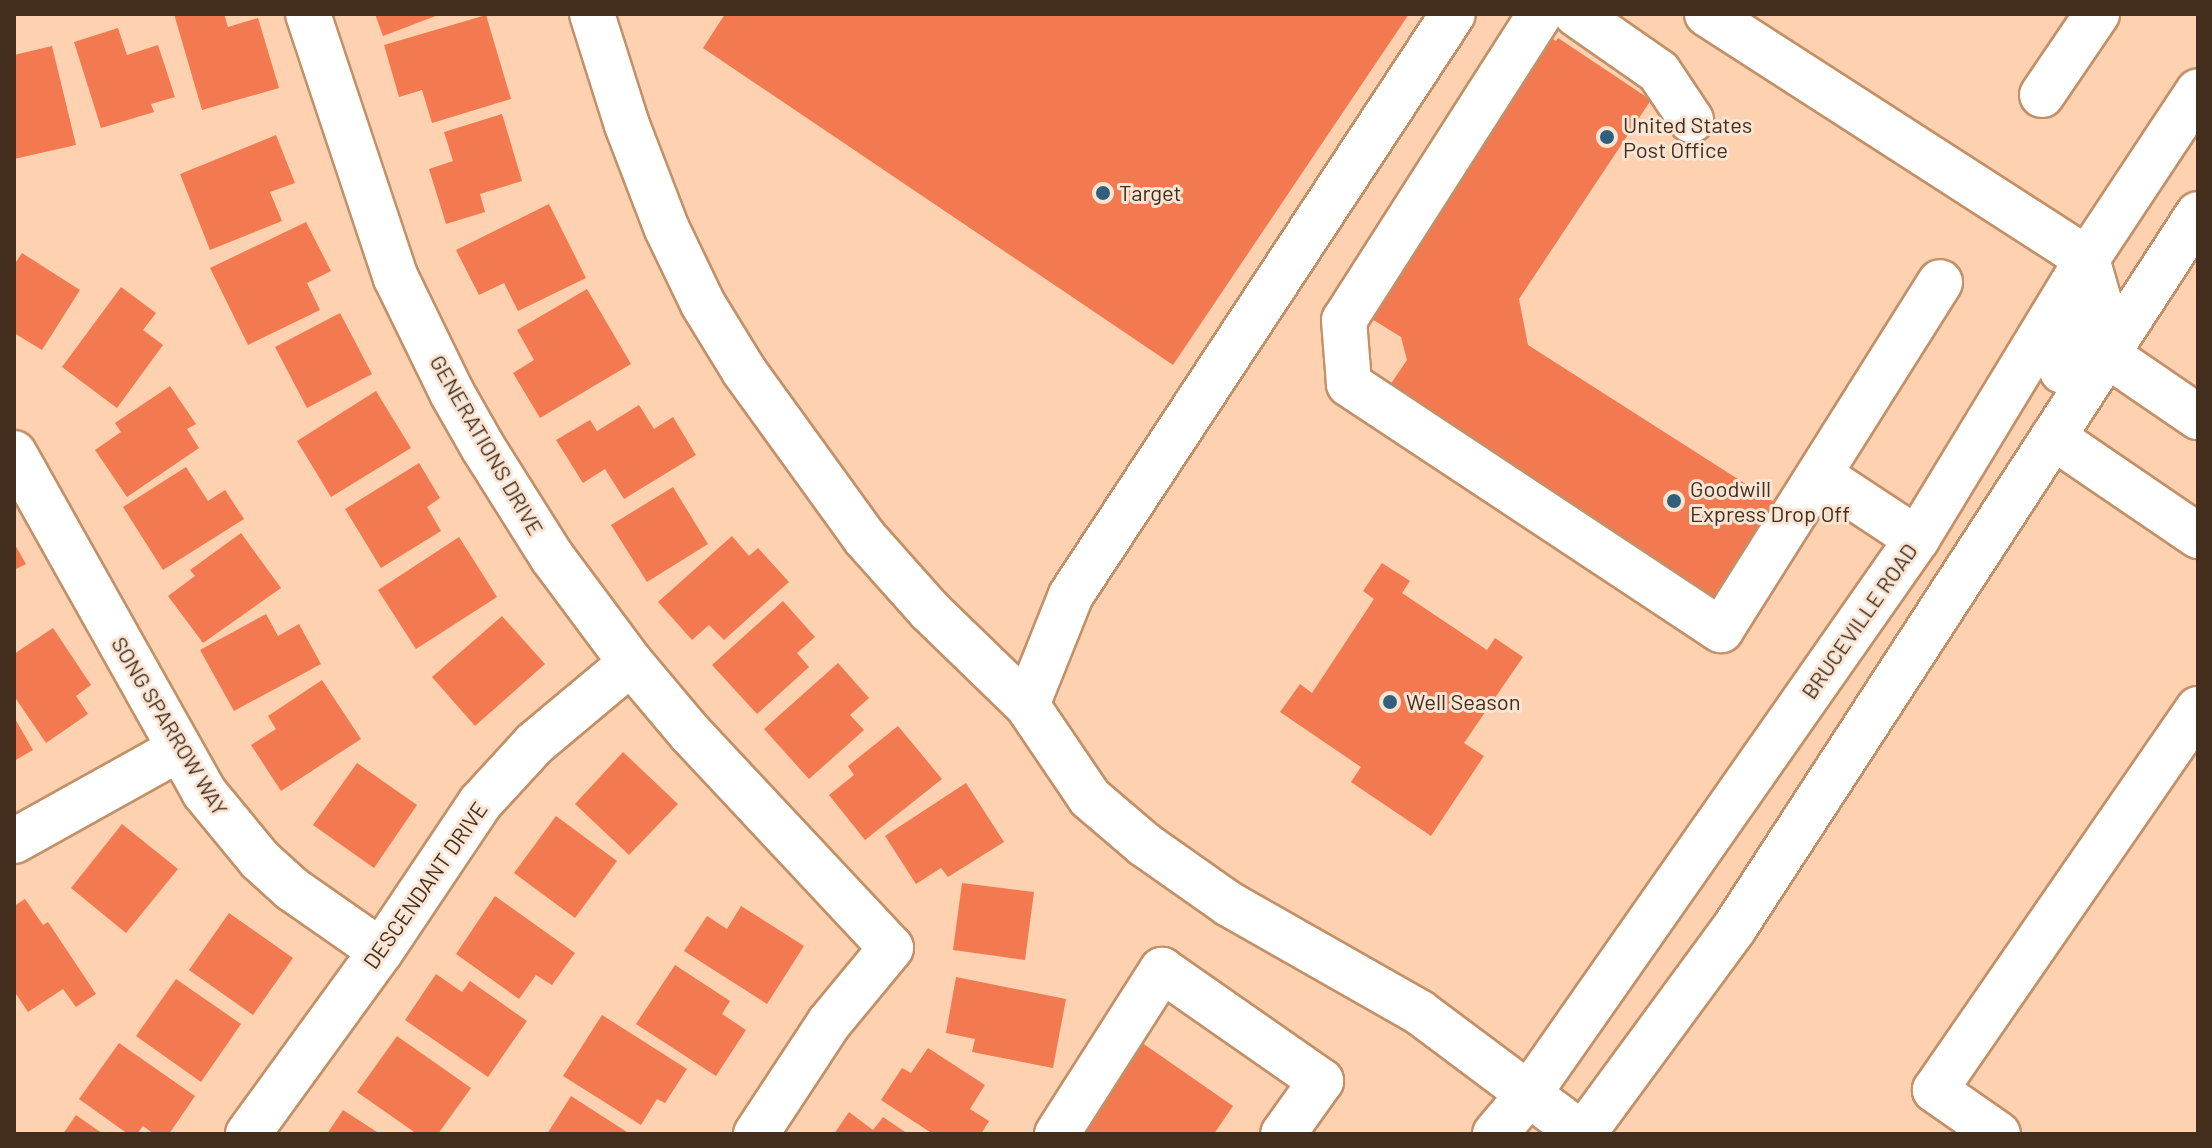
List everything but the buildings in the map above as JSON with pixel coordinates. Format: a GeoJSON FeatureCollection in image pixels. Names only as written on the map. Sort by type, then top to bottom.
{"type":"FeatureCollection","features":[{"type":"Feature","properties":{"kind":"street","name":"GENERATIONS DRIVE"},"geometry":{"type":"LineString","coordinates":[[308,14],[396,278],[452,393],[552,557],[631,663],[768,817],[891,948],[829,1023],[756,1134]]}},
{"type":"Feature","properties":{"kind":"street"},"geometry":{"type":"LineString","coordinates":[[592,14],[627,125],[667,229],[703,304],[744,371],[864,537],[930,611],[1027,705],[1090,798],[1145,845],[1229,904],[1419,1012],[1582,1134],[1735,927],[2198,214]]}},
{"type":"Feature","properties":{"kind":"street"},"geometry":{"type":"LineString","coordinates":[[1027,705],[1071,595],[1453,14]]}},
{"type":"Feature","properties":{"kind":"street"},"geometry":{"type":"LineString","coordinates":[[1540,14],[1344,320],[1349,384],[1721,630],[1940,282]]}},
{"type":"Feature","properties":{"kind":"street"},"geometry":{"type":"LineString","coordinates":[[1576,14],[1659,72],[1691,120]]}},
{"type":"Feature","properties":{"kind":"street"},"geometry":{"type":"LineString","coordinates":[[1707,14],[2087,259],[2098,297],[2091,323],[1931,585],[1909,661]]}},
{"type":"Feature","properties":{"kind":"street"},"geometry":{"type":"LineString","coordinates":[[2042,95],[2097,14]]}},
{"type":"Feature","properties":{"kind":"street","name":"BRUCEVILLE ROAD"},"geometry":{"type":"LineString","coordinates":[[1495,1134],[1528,1095],[1917,539],[2087,259],[2198,91]]}},
{"type":"Feature","properties":{"kind":"street"},"geometry":{"type":"LineString","coordinates":[[2106,354],[2198,417]]}},
{"type":"Feature","properties":{"kind":"street"},"geometry":{"type":"LineString","coordinates":[[2053,437],[2193,533]]}},
{"type":"Feature","properties":{"kind":"street","name":"SONG SPARROW WAY"},"geometry":{"type":"LineString","coordinates":[[14,453],[204,792],[260,860],[302,897],[381,951]]}},
{"type":"Feature","properties":{"kind":"street"},"geometry":{"type":"LineString","coordinates":[[1820,475],[1917,539]]}},
{"type":"Feature","properties":{"kind":"street","name":"DESCENDANT DRIVE"},"geometry":{"type":"LineString","coordinates":[[248,1134],[381,951],[480,803],[534,744],[631,663]]}},
{"type":"Feature","properties":{"kind":"street"},"geometry":{"type":"LineString","coordinates":[[1998,1134],[1935,1090],[2198,709]]}},
{"type":"Feature","properties":{"kind":"street"},"geometry":{"type":"LineString","coordinates":[[14,841],[179,749]]}},
{"type":"Feature","properties":{"kind":"street"},"geometry":{"type":"LineString","coordinates":[[1057,1134],[1162,970],[1321,1081],[1283,1134]]}},
{"type":"Feature","properties":{"kind":"place","name":"United States Post Office"},"geometry":{"type":"Point","coordinates":[1607,137]}},
{"type":"Feature","properties":{"kind":"place","name":"Target"},"geometry":{"type":"Point","coordinates":[1103,193]}},
{"type":"Feature","properties":{"kind":"place","name":"Goodwill Express Drop Off"},"geometry":{"type":"Point","coordinates":[1674,501]}},
{"type":"Feature","properties":{"kind":"place","name":"Well Season"},"geometry":{"type":"Point","coordinates":[1390,702]}}]}
